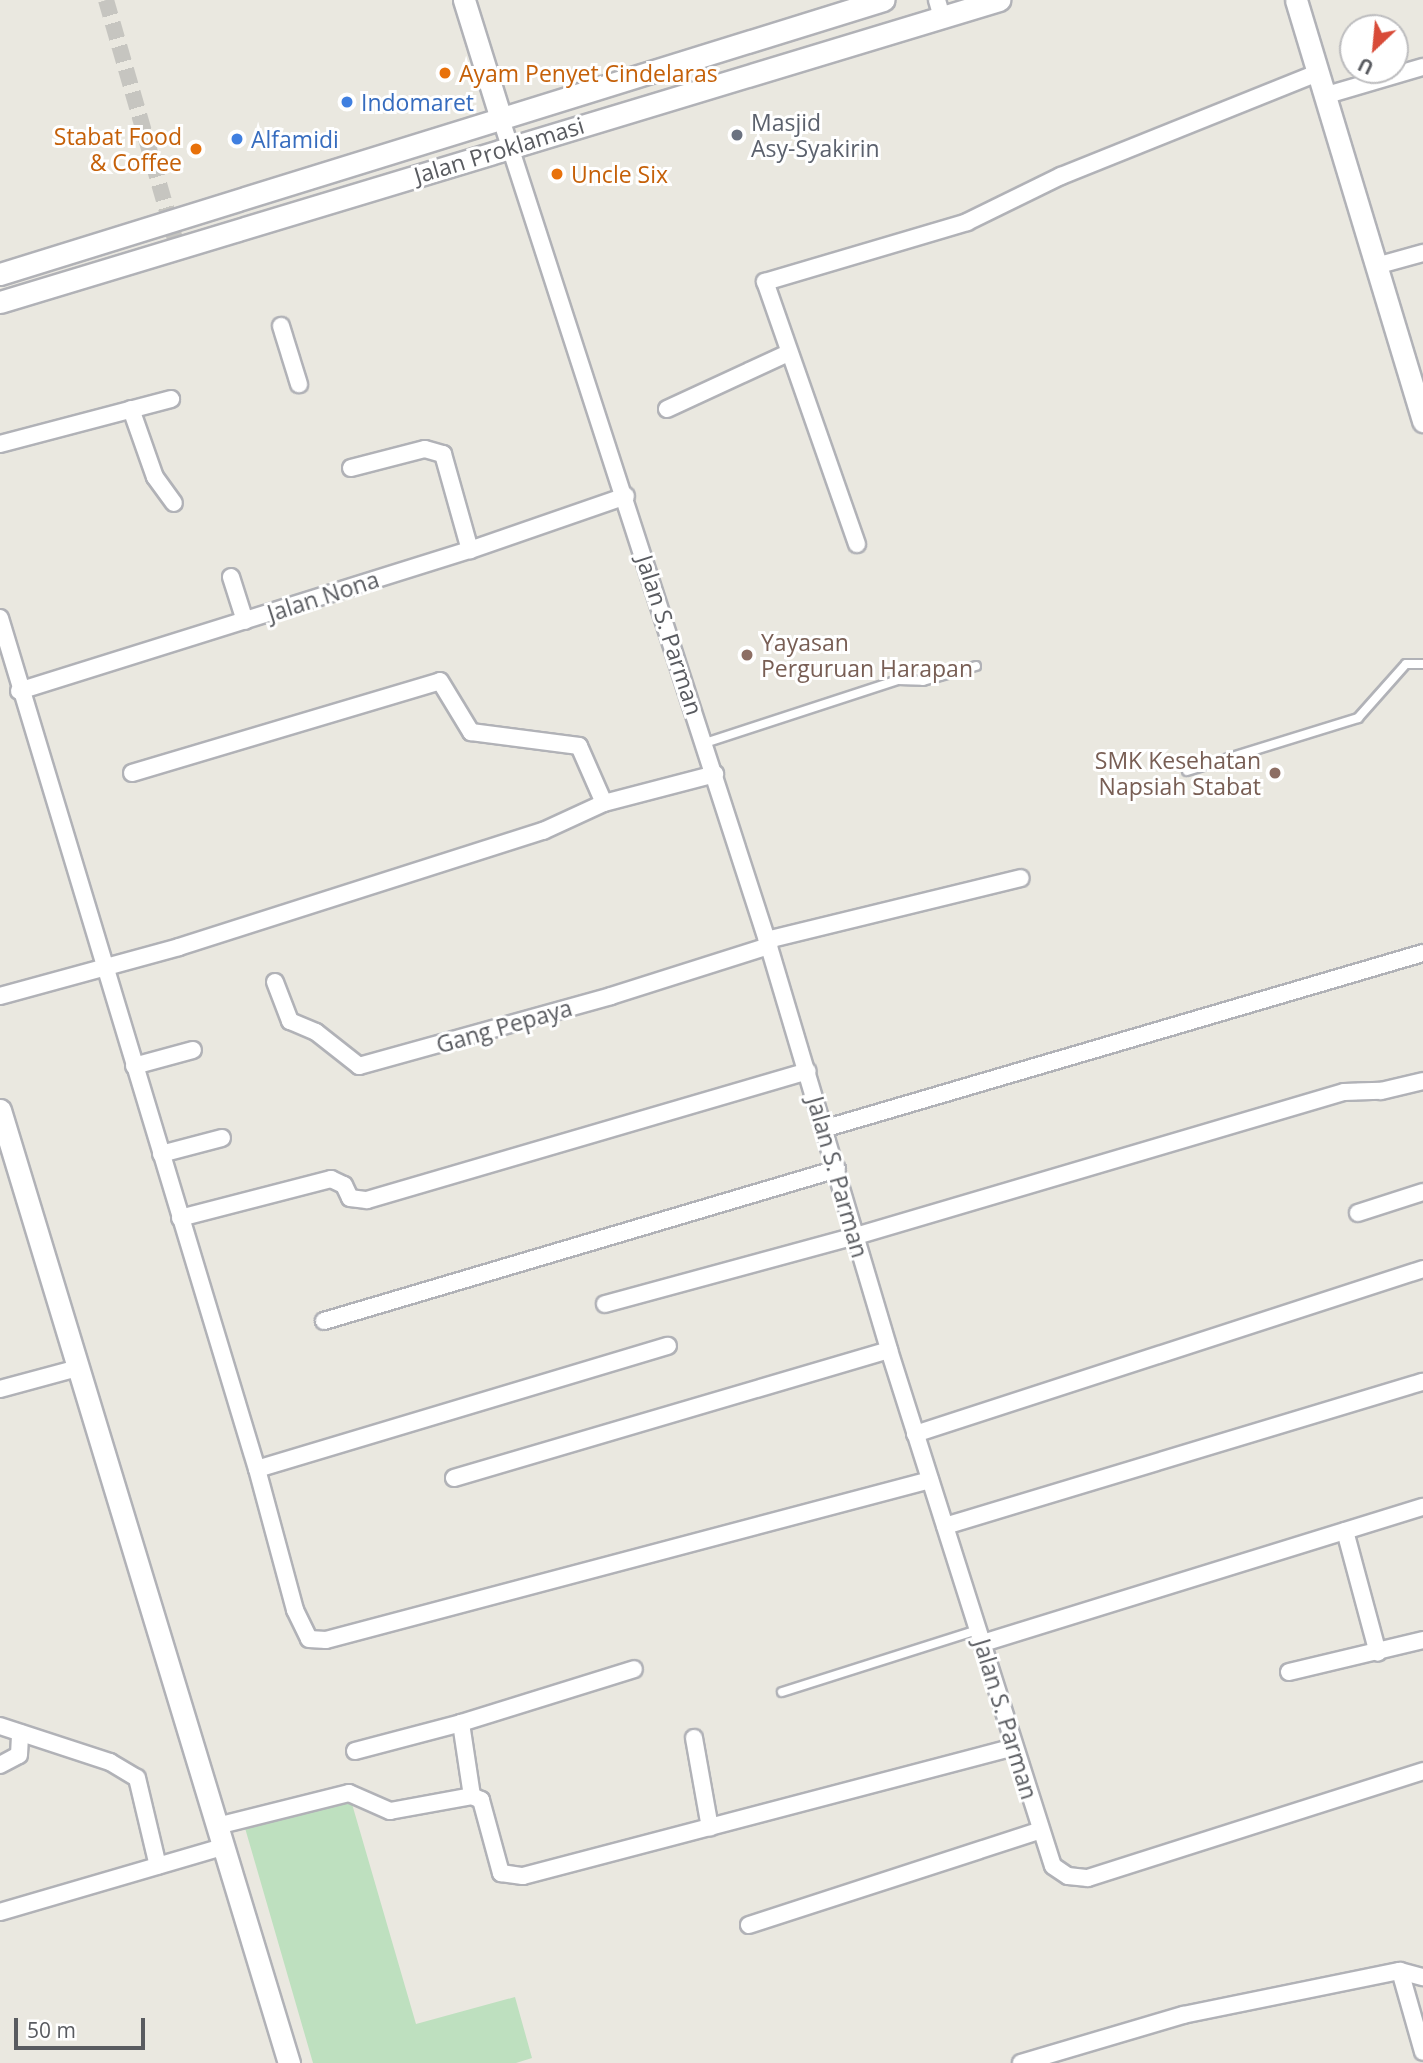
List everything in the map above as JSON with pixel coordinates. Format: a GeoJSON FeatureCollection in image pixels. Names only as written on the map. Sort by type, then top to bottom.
{"type":"FeatureCollection","features":[{"type":"Feature","properties":{"kind":"street"},"geometry":{"type":"LineString","coordinates":[[464,0],[501,119]]}},
{"type":"Feature","properties":{"kind":"street","name":"Jalan Proklamasi"},"geometry":{"type":"LineString","coordinates":[[0,274],[883,0]]}},
{"type":"Feature","properties":{"kind":"street","name":"Jalan Proklamasi"},"geometry":{"type":"LineString","coordinates":[[0,302],[510,146],[940,9],[999,0]]}},
{"type":"Feature","properties":{"kind":"street"},"geometry":{"type":"LineString","coordinates":[[1296,0],[1320,72],[1423,421]]}},
{"type":"Feature","properties":{"kind":"street"},"geometry":{"type":"LineString","coordinates":[[1326,95],[1423,67]]}},
{"type":"Feature","properties":{"kind":"street"},"geometry":{"type":"LineString","coordinates":[[857,544],[765,282],[967,222],[1061,176],[1320,72]]}},
{"type":"Feature","properties":{"kind":"street","name":"Jalan S. Parman"},"geometry":{"type":"LineString","coordinates":[[501,119],[715,774],[837,1169],[889,1350],[1053,1866],[1068,1876],[1088,1878],[1422,1771]]}},
{"type":"Feature","properties":{"kind":"street"},"geometry":{"type":"LineString","coordinates":[[1376,266],[1423,253]]}},
{"type":"Feature","properties":{"kind":"street"},"geometry":{"type":"LineString","coordinates":[[281,326],[299,384]]}},
{"type":"Feature","properties":{"kind":"street"},"geometry":{"type":"LineString","coordinates":[[667,410],[788,353]]}},
{"type":"Feature","properties":{"kind":"street"},"geometry":{"type":"LineString","coordinates":[[0,444],[171,399]]}},
{"type":"Feature","properties":{"kind":"street"},"geometry":{"type":"LineString","coordinates":[[131,409],[155,477],[174,503]]}},
{"type":"Feature","properties":{"kind":"street"},"geometry":{"type":"LineString","coordinates":[[351,468],[425,449],[443,454],[470,550]]}},
{"type":"Feature","properties":{"kind":"street","name":"Jalan Nona"},"geometry":{"type":"LineString","coordinates":[[19,691],[470,550],[626,496]]}},
{"type":"Feature","properties":{"kind":"street"},"geometry":{"type":"LineString","coordinates":[[231,577],[245,621]]}},
{"type":"Feature","properties":{"kind":"street"},"geometry":{"type":"LineString","coordinates":[[0,618],[19,691],[257,1469],[303,1633],[317,1642],[930,1480]]}},
{"type":"Feature","properties":{"kind":"street"},"geometry":{"type":"LineString","coordinates":[[132,773],[440,681],[471,732],[579,746],[604,803]]}},
{"type":"Feature","properties":{"kind":"street"},"geometry":{"type":"LineString","coordinates":[[0,996],[105,968],[543,831],[604,803],[715,774]]}},
{"type":"Feature","properties":{"kind":"street","name":"Gang Pepaya"},"geometry":{"type":"LineString","coordinates":[[275,982],[290,1021],[316,1032],[359,1066],[611,996],[768,943],[1021,878]]}},
{"type":"Feature","properties":{"kind":"street"},"geometry":{"type":"LineString","coordinates":[[823,1129],[1423,953]]}},
{"type":"Feature","properties":{"kind":"street"},"geometry":{"type":"LineString","coordinates":[[134,1066],[193,1049]]}},
{"type":"Feature","properties":{"kind":"street"},"geometry":{"type":"LineString","coordinates":[[180,1217],[331,1179],[344,1185],[350,1198],[367,1200],[807,1071]]}},
{"type":"Feature","properties":{"kind":"street"},"geometry":{"type":"LineString","coordinates":[[605,1304],[856,1236],[1344,1092],[1381,1091],[1423,1081]]}},
{"type":"Feature","properties":{"kind":"street"},"geometry":{"type":"LineString","coordinates":[[0,1110],[289,2063]]}},
{"type":"Feature","properties":{"kind":"street"},"geometry":{"type":"LineString","coordinates":[[160,1154],[222,1138]]}},
{"type":"Feature","properties":{"kind":"street"},"geometry":{"type":"LineString","coordinates":[[324,1321],[837,1169]]}},
{"type":"Feature","properties":{"kind":"street"},"geometry":{"type":"LineString","coordinates":[[1357,1213],[1423,1192]]}},
{"type":"Feature","properties":{"kind":"street"},"geometry":{"type":"LineString","coordinates":[[915,1434],[1423,1269]]}},
{"type":"Feature","properties":{"kind":"street"},"geometry":{"type":"LineString","coordinates":[[257,1469],[668,1346]]}},
{"type":"Feature","properties":{"kind":"street"},"geometry":{"type":"LineString","coordinates":[[454,1478],[889,1350]]}},
{"type":"Feature","properties":{"kind":"street"},"geometry":{"type":"LineString","coordinates":[[0,1389],[78,1368]]}},
{"type":"Feature","properties":{"kind":"street"},"geometry":{"type":"LineString","coordinates":[[945,1526],[1423,1382]]}},
{"type":"Feature","properties":{"kind":"street"},"geometry":{"type":"LineString","coordinates":[[980,1636],[1423,1507]]}},
{"type":"Feature","properties":{"kind":"street"},"geometry":{"type":"LineString","coordinates":[[1345,1531],[1378,1653]]}},
{"type":"Feature","properties":{"kind":"street"},"geometry":{"type":"LineString","coordinates":[[1289,1672],[1378,1653],[1423,1640]]}},
{"type":"Feature","properties":{"kind":"street"},"geometry":{"type":"LineString","coordinates":[[355,1751],[461,1723],[634,1669]]}},
{"type":"Feature","properties":{"kind":"street"},"geometry":{"type":"LineString","coordinates":[[461,1723],[472,1796]]}},
{"type":"Feature","properties":{"kind":"street"},"geometry":{"type":"LineString","coordinates":[[0,1726],[110,1762],[137,1779],[158,1866]]}},
{"type":"Feature","properties":{"kind":"street"},"geometry":{"type":"LineString","coordinates":[[0,1765],[19,1755],[20,1733]]}},
{"type":"Feature","properties":{"kind":"street"},"geometry":{"type":"LineString","coordinates":[[694,1738],[710,1828]]}},
{"type":"Feature","properties":{"kind":"street"},"geometry":{"type":"LineString","coordinates":[[217,1826],[349,1793],[381,1811],[472,1796],[481,1800],[506,1877],[608,1857],[1014,1747]]}},
{"type":"Feature","properties":{"kind":"street"},"geometry":{"type":"LineString","coordinates":[[749,1924],[1041,1830]]}},
{"type":"Feature","properties":{"kind":"street"},"geometry":{"type":"LineString","coordinates":[[0,1912],[223,1847]]}},
{"type":"Feature","properties":{"kind":"street"},"geometry":{"type":"LineString","coordinates":[[1029,2062],[1183,2015],[1401,1971],[1423,1977]]}},
{"type":"Feature","properties":{"kind":"street"},"geometry":{"type":"LineString","coordinates":[[1401,1971],[1423,2052]]}},
{"type":"Feature","properties":{"kind":"lane"},"geometry":{"type":"LineString","coordinates":[[1187,771],[1358,718],[1406,664],[1423,664]]}},
{"type":"Feature","properties":{"kind":"lane"},"geometry":{"type":"LineString","coordinates":[[705,743],[898,680],[923,681],[976,666]]}},
{"type":"Feature","properties":{"kind":"lane"},"geometry":{"type":"LineString","coordinates":[[782,1692],[980,1636]]}},
{"type":"Feature","properties":{"kind":"green space"},"geometry":{"type":"Polygon","coordinates":[[[350,1797],[416,2024],[515,1997],[532,2058],[516,2063],[313,2063],[245,1828],[350,1797]]]}},
{"type":"Feature","properties":{"kind":"tunnel"},"geometry":{"type":"LineString","coordinates":[[106,0],[178,249]]}},
{"type":"Feature","properties":{"kind":"place","name":"Ayam Penyet Cindelaras"},"geometry":{"type":"Point","coordinates":[445,73]}},
{"type":"Feature","properties":{"kind":"place","name":"Indomaret"},"geometry":{"type":"Point","coordinates":[347,102]}},
{"type":"Feature","properties":{"kind":"place","name":"Masjid Asy-Syakirin"},"geometry":{"type":"Point","coordinates":[737,135]}},
{"type":"Feature","properties":{"kind":"place","name":"Alfamidi"},"geometry":{"type":"Point","coordinates":[237,139]}},
{"type":"Feature","properties":{"kind":"place","name":"Stabat Food & Coffee"},"geometry":{"type":"Point","coordinates":[196,149]}},
{"type":"Feature","properties":{"kind":"place","name":"Uncle Six"},"geometry":{"type":"Point","coordinates":[557,174]}},
{"type":"Feature","properties":{"kind":"place","name":"Yayasan Perguruan Harapan"},"geometry":{"type":"Point","coordinates":[747,655]}},
{"type":"Feature","properties":{"kind":"place","name":"SMK Kesehatan Napsiah Stabat"},"geometry":{"type":"Point","coordinates":[1275,773]}}]}
